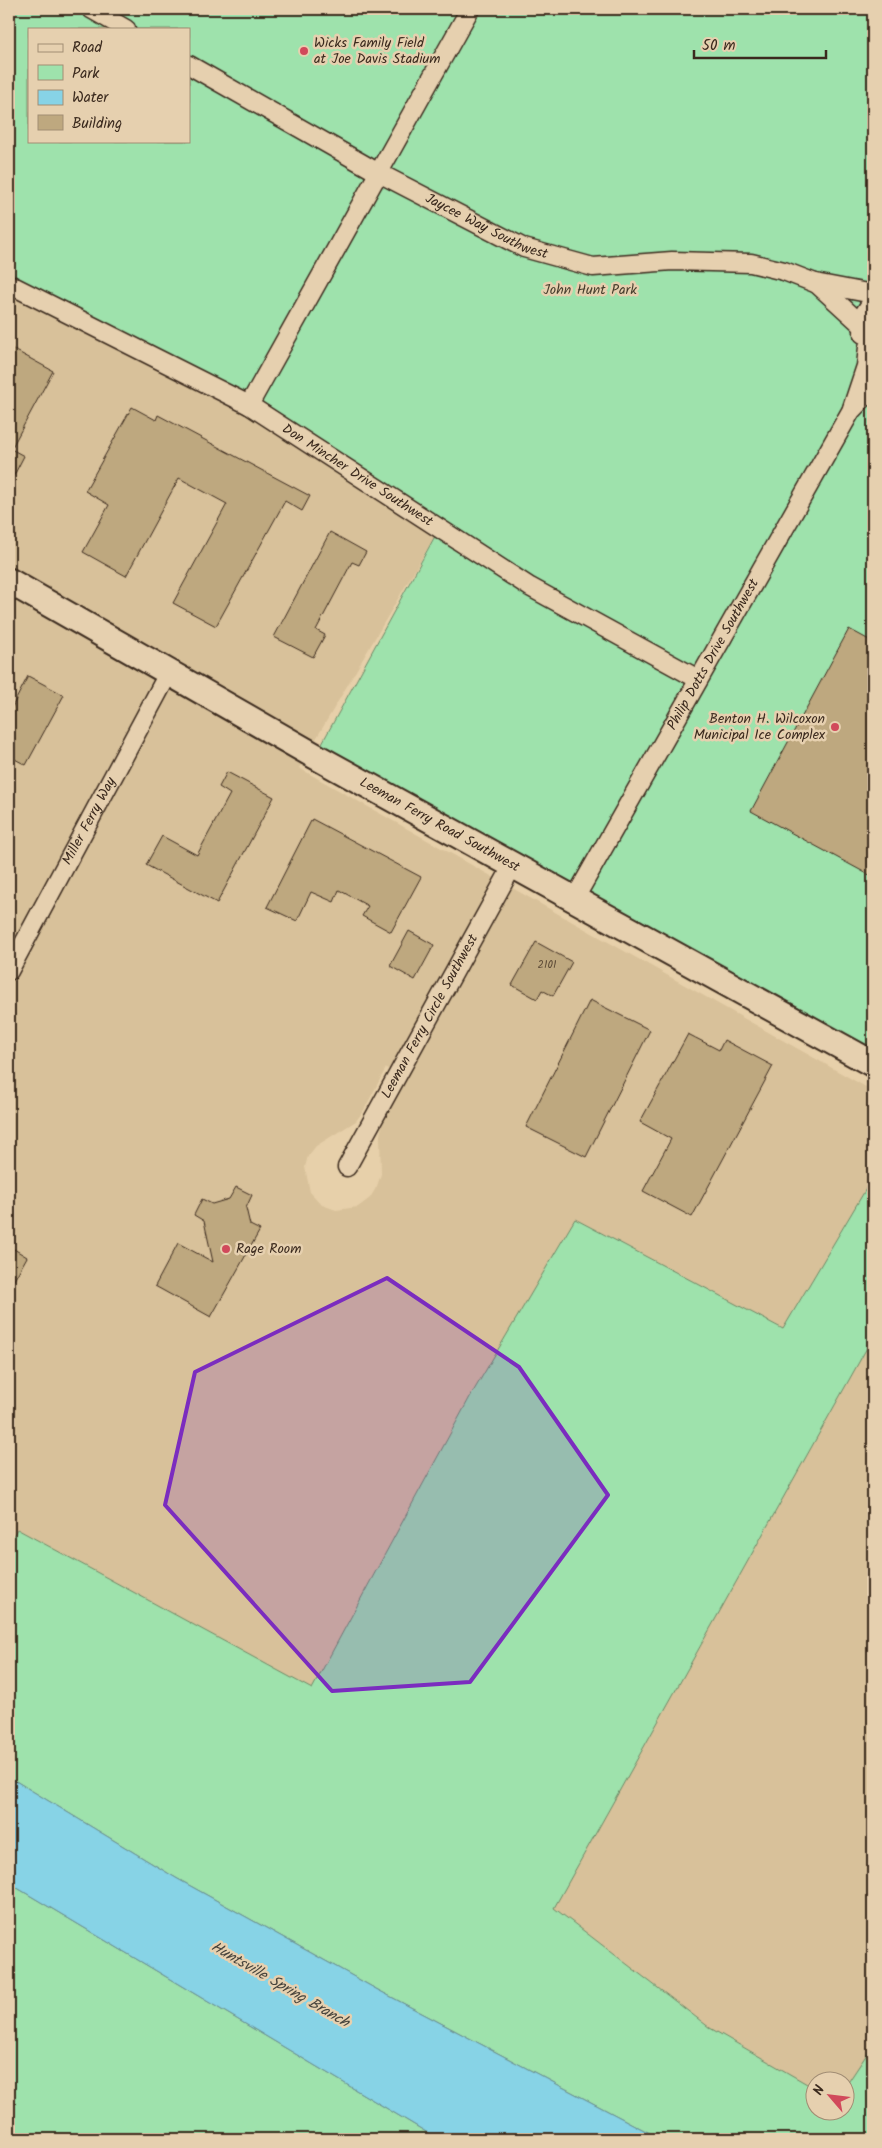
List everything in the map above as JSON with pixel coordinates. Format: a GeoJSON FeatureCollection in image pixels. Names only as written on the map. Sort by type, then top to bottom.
{"type":"FeatureCollection","features":[{"type":"Feature","properties":{"kind":"street"},"geometry":{"type":"LineString","coordinates":[[91,9],[124,28]]}},
{"type":"Feature","properties":{"kind":"street"},"geometry":{"type":"LineString","coordinates":[[249,405],[377,172],[470,9]]}},
{"type":"Feature","properties":{"kind":"street","name":"Jaycee Way Southwest"},"geometry":{"type":"LineString","coordinates":[[190,66],[377,172],[524,248],[593,267],[672,261],[750,263],[784,271],[815,283],[873,294]]}},
{"type":"Feature","properties":{"kind":"street","name":"Jaycee Way Southwest"},"geometry":{"type":"LineString","coordinates":[[815,283],[862,325]]}},
{"type":"Feature","properties":{"kind":"street","name":"Don Mincher Drive Southwest"},"geometry":{"type":"LineString","coordinates":[[9,284],[249,405],[530,587],[698,679]]}},
{"type":"Feature","properties":{"kind":"street"},"geometry":{"type":"LineString","coordinates":[[871,349],[862,325],[864,314],[873,300]]}},
{"type":"Feature","properties":{"kind":"street","name":"Philip Dotts Drive Southwest"},"geometry":{"type":"LineString","coordinates":[[575,898],[851,411],[871,349]]}},
{"type":"Feature","properties":{"kind":"street","name":"Philip Dotts Drive Southwest"},"geometry":{"type":"LineString","coordinates":[[851,411],[873,388]]}},
{"type":"Feature","properties":{"kind":"street","name":"Leeman Ferry Road Southwest"},"geometry":{"type":"LineString","coordinates":[[9,581],[316,756],[873,1064]]}},
{"type":"Feature","properties":{"kind":"street","name":"Miller Ferry Way"},"geometry":{"type":"LineString","coordinates":[[9,971],[169,672]]}},
{"type":"Feature","properties":{"kind":"street","name":"Leeman Ferry Circle Southwest"},"geometry":{"type":"LineString","coordinates":[[347,1167],[513,865]]}},
{"type":"Feature","properties":{"kind":"highlighted area"},"geometry":{"type":"Polygon","coordinates":[[[387,1278],[519,1367],[608,1495],[470,1682],[332,1691],[165,1505],[195,1372],[387,1278]]]}},
{"type":"Feature","properties":{"kind":"shaded area"},"geometry":{"type":"Polygon","coordinates":[[[9,284],[249,405],[440,527],[299,768],[873,1091],[873,1177],[783,1329],[575,1219],[470,1397],[312,1689],[17,1529],[9,1543],[9,284]],[[386,1068],[364,1110],[356,1121],[316,1146],[308,1156],[305,1167],[310,1192],[322,1205],[336,1210],[358,1207],[370,1198],[381,1174],[380,1135],[384,1116],[405,1078],[386,1068]]]}},
{"type":"Feature","properties":{"kind":"shaded area"},"geometry":{"type":"Polygon","coordinates":[[[873,1337],[873,2045],[854,2074],[854,2070],[804,2070],[804,2082],[710,2028],[554,1908],[873,1337]]]}},
{"type":"Feature","properties":{"kind":"green space","name":"John Hunt Park"},"geometry":{"type":"Polygon","coordinates":[[[9,9],[873,9],[873,1067],[315,756],[440,527],[249,405],[9,284],[9,9]]]}},
{"type":"Feature","properties":{"kind":"green space"},"geometry":{"type":"Polygon","coordinates":[[[873,1177],[873,1337],[554,1908],[710,2028],[804,2082],[804,2120],[854,2120],[854,2074],[873,2045],[873,2139],[661,2139],[376,1989],[176,1878],[9,1777],[9,1543],[17,1529],[312,1689],[470,1397],[575,1219],[783,1329],[873,1177]]]}},
{"type":"Feature","properties":{"kind":"green space"},"geometry":{"type":"Polygon","coordinates":[[[9,1883],[438,2139],[9,2139],[9,1883]]]}},
{"type":"Feature","properties":{"kind":"water","name":"Huntsville Spring Branch"},"geometry":{"type":"Polygon","coordinates":[[[9,1777],[176,1878],[376,1989],[661,2139],[438,2139],[9,1883],[9,1777]]]}},
{"type":"Feature","properties":{"kind":"building"},"geometry":{"type":"Polygon","coordinates":[[[9,347],[53,371],[11,449],[24,456],[9,485],[9,347]]]}},
{"type":"Feature","properties":{"kind":"building"},"geometry":{"type":"Polygon","coordinates":[[[132,407],[156,420],[158,415],[310,496],[302,511],[285,501],[216,626],[173,603],[227,504],[179,478],[126,576],[83,552],[109,505],[85,491],[132,407]]]}},
{"type":"Feature","properties":{"kind":"building"},"geometry":{"type":"Polygon","coordinates":[[[330,532],[366,552],[359,565],[352,562],[316,630],[325,635],[313,657],[274,637],[330,532]]]}},
{"type":"Feature","properties":{"kind":"building","name":"Benton H. Wilcoxon Municipal Ice Complex"},"geometry":{"type":"Polygon","coordinates":[[[849,629],[873,642],[873,877],[751,811],[849,629]]]}},
{"type":"Feature","properties":{"kind":"building"},"geometry":{"type":"Polygon","coordinates":[[[28,676],[64,695],[26,765],[9,756],[9,713],[28,676]]]}},
{"type":"Feature","properties":{"kind":"building"},"geometry":{"type":"Polygon","coordinates":[[[227,772],[274,797],[217,903],[146,865],[162,836],[197,855],[230,794],[219,787],[227,772]]]}},
{"type":"Feature","properties":{"kind":"building"},"geometry":{"type":"Polygon","coordinates":[[[312,819],[421,877],[391,932],[362,916],[368,906],[339,890],[334,902],[311,892],[297,921],[267,907],[312,819]]]}},
{"type":"Feature","properties":{"kind":"building"},"geometry":{"type":"Polygon","coordinates":[[[409,931],[434,945],[415,980],[390,966],[409,931]]]}},
{"type":"Feature","properties":{"kind":"building"},"geometry":{"type":"Polygon","coordinates":[[[536,942],[572,962],[553,996],[542,990],[537,999],[512,985],[536,942]]]}},
{"type":"Feature","properties":{"kind":"building"},"geometry":{"type":"Polygon","coordinates":[[[590,1000],[650,1030],[586,1157],[526,1127],[590,1000]]]}},
{"type":"Feature","properties":{"kind":"building"},"geometry":{"type":"Polygon","coordinates":[[[688,1034],[719,1050],[724,1040],[773,1066],[692,1217],[643,1191],[671,1139],[640,1122],[688,1034]]]}},
{"type":"Feature","properties":{"kind":"building","name":"Rage Room"},"geometry":{"type":"Polygon","coordinates":[[[236,1187],[252,1195],[246,1208],[250,1225],[260,1230],[211,1317],[155,1286],[178,1243],[213,1262],[204,1221],[194,1215],[202,1199],[212,1204],[229,1199],[236,1187]]]}},
{"type":"Feature","properties":{"kind":"building"},"geometry":{"type":"Polygon","coordinates":[[[9,1246],[27,1257],[9,1289],[9,1246]]]}},
{"type":"Feature","properties":{"kind":"place","name":"Wicks Family Field at Joe Davis Stadium"},"geometry":{"type":"Point","coordinates":[304,51]}},
{"type":"Feature","properties":{"kind":"place","name":"Benton H. Wilcoxon Municipal Ice Complex"},"geometry":{"type":"Point","coordinates":[835,727]}},
{"type":"Feature","properties":{"kind":"place","name":"Rage Room"},"geometry":{"type":"Point","coordinates":[226,1249]}}]}
